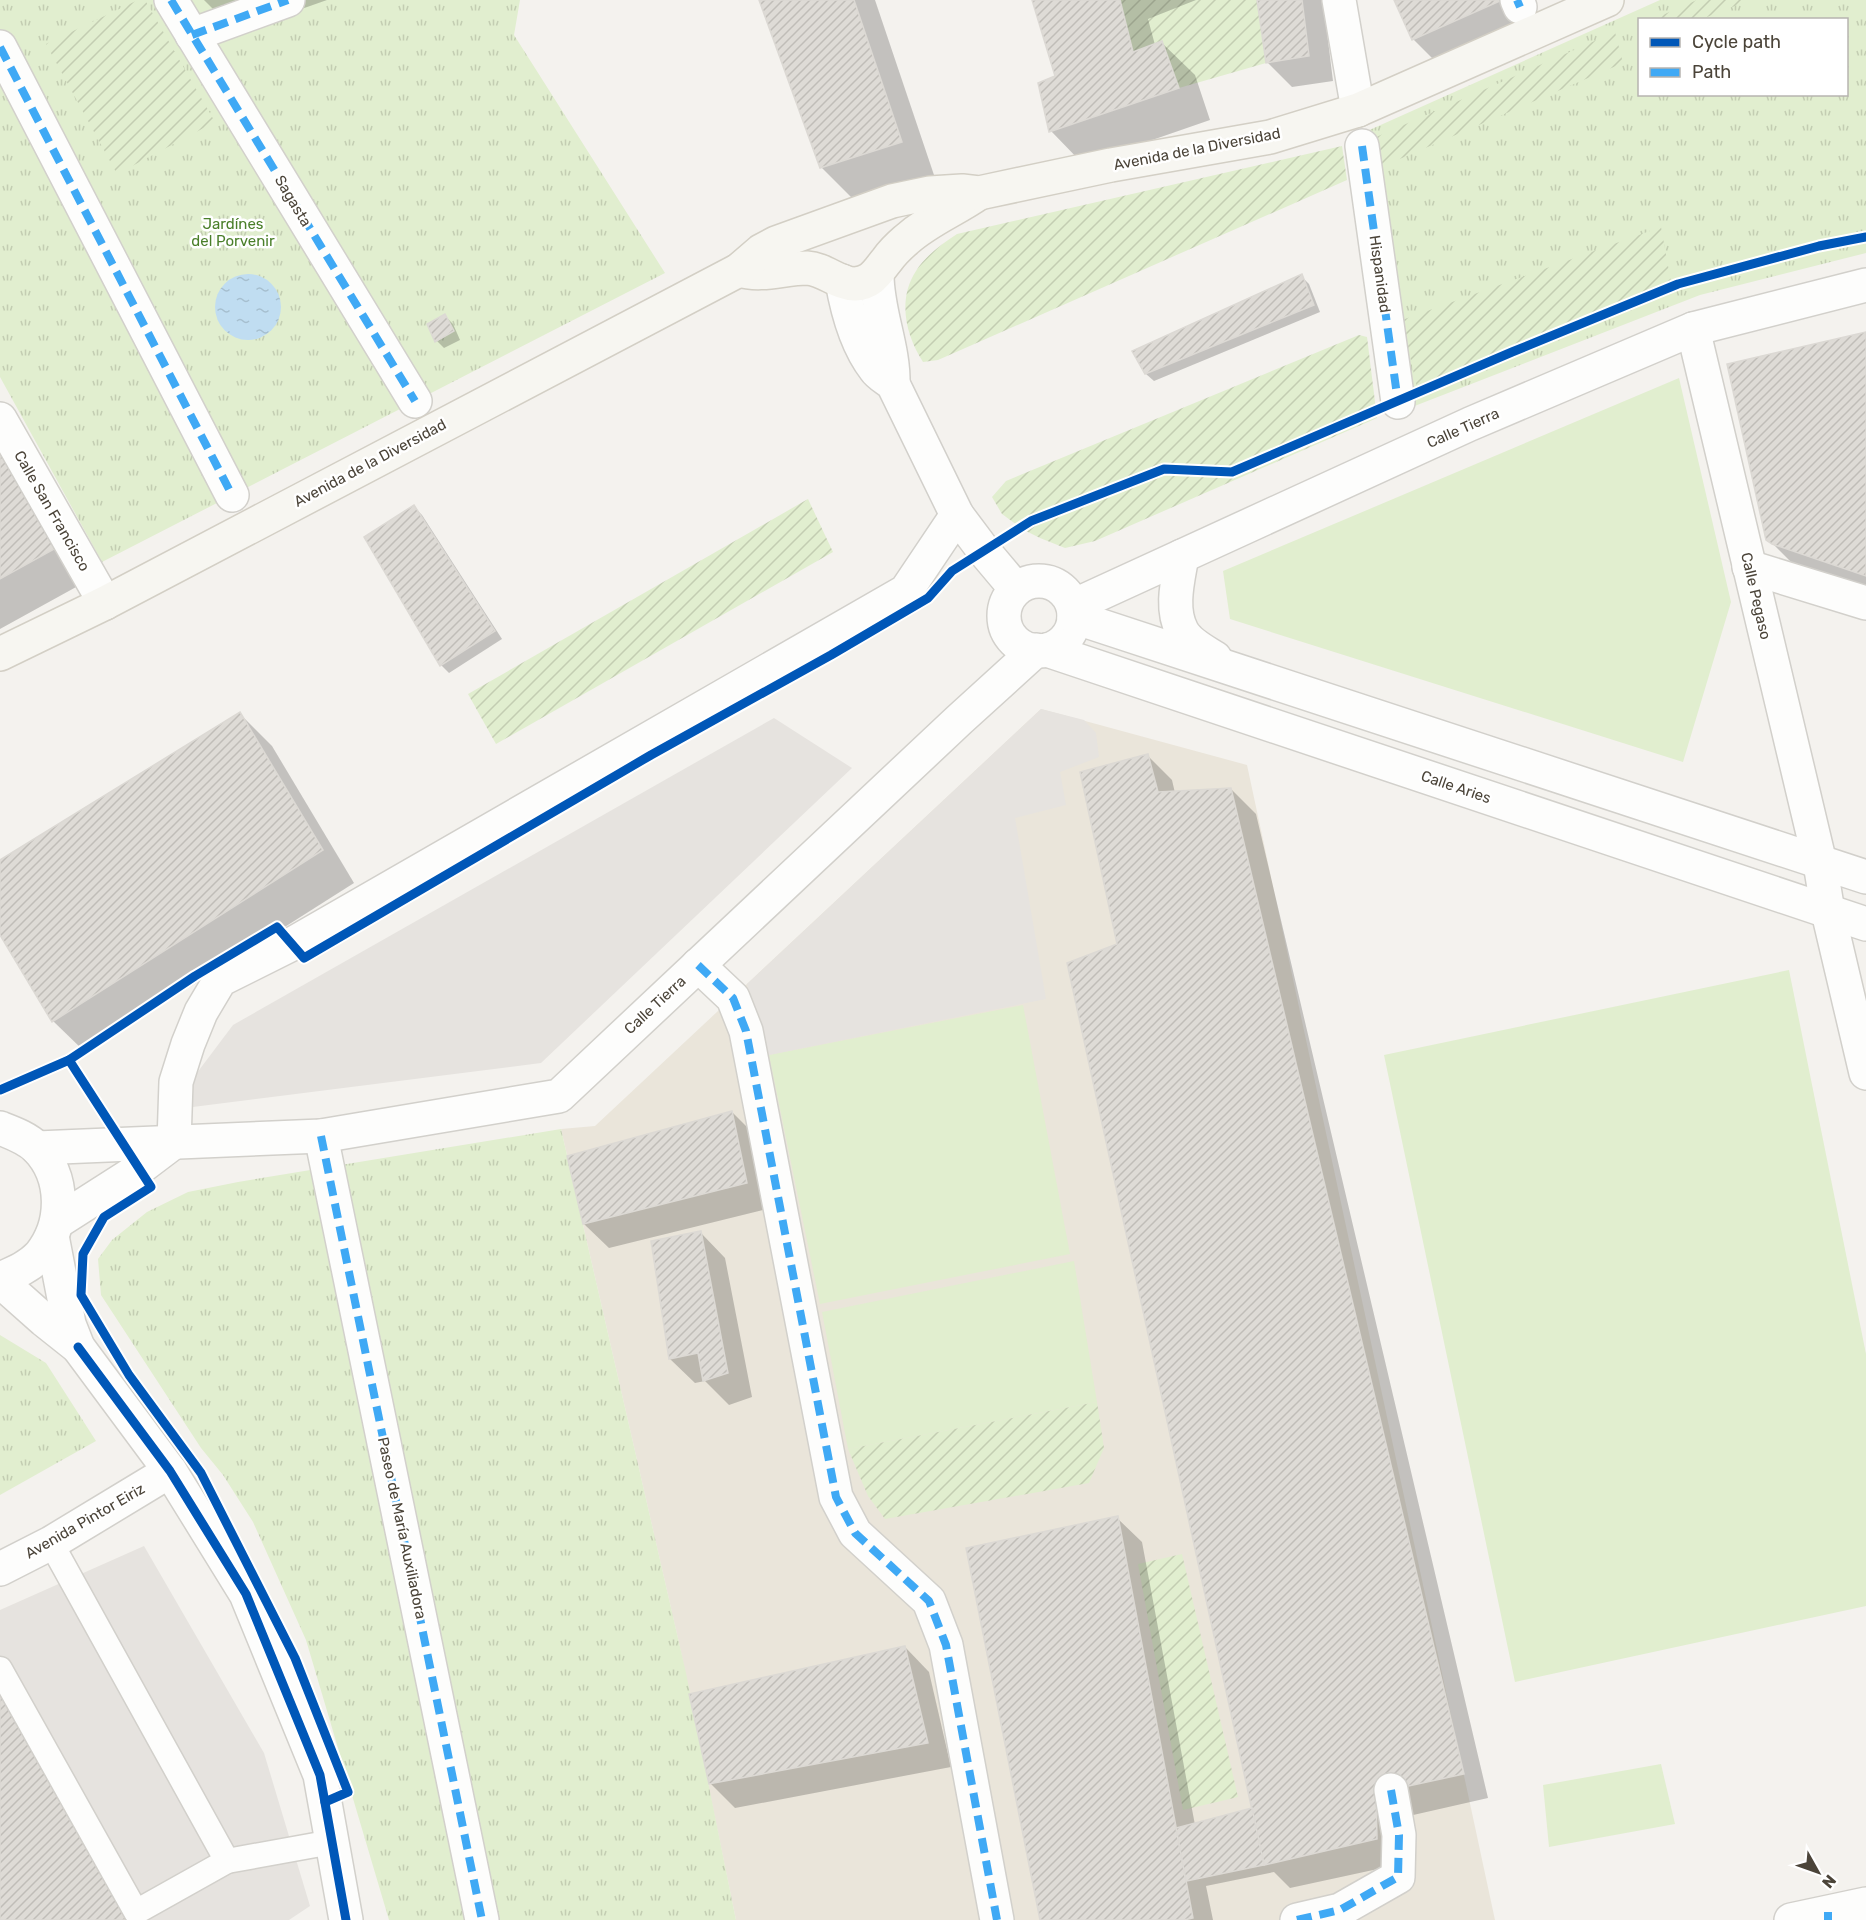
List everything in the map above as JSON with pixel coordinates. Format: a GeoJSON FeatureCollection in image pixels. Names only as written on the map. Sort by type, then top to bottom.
{"type":"FeatureCollection","features":[{"type":"Feature","properties":{"kind":"main road","name":"Avenida de la Diversidad"},"geometry":{"type":"LineString","coordinates":[[0,654],[105,603],[739,270],[761,251],[776,243],[892,201],[930,193],[962,191],[979,193],[1111,165],[1270,137],[1358,110],[1607,0]]}},
{"type":"Feature","properties":{"kind":"main road","name":"Avenida de la Diversidad"},"geometry":{"type":"LineString","coordinates":[[882,268],[906,240],[928,223],[959,207],[979,193]]}},
{"type":"Feature","properties":{"kind":"main road"},"geometry":{"type":"LineString","coordinates":[[739,270],[753,274],[805,268],[815,269],[837,278],[854,284],[864,282],[882,268],[888,250],[882,230],[874,222],[866,218],[844,220],[825,232],[821,244],[824,267],[837,278]]}},
{"type":"Feature","properties":{"kind":"street","name":"Sagasta"},"geometry":{"type":"LineString","coordinates":[[171,0],[415,401]]}},
{"type":"Feature","properties":{"kind":"street"},"geometry":{"type":"LineString","coordinates":[[192,35],[288,0]]}},
{"type":"Feature","properties":{"kind":"street"},"geometry":{"type":"LineString","coordinates":[[1340,0],[1358,110]]}},
{"type":"Feature","properties":{"kind":"street"},"geometry":{"type":"LineString","coordinates":[[0,47],[232,495]]}},
{"type":"Feature","properties":{"kind":"street","name":"Hispanidad"},"geometry":{"type":"LineString","coordinates":[[1362,146],[1398,402]]}},
{"type":"Feature","properties":{"kind":"street"},"geometry":{"type":"LineString","coordinates":[[882,268],[879,307],[893,364],[892,384]]}},
{"type":"Feature","properties":{"kind":"street"},"geometry":{"type":"LineString","coordinates":[[837,278],[859,339],[875,369],[892,384],[957,515],[1016,590]]}},
{"type":"Feature","properties":{"kind":"street","name":"Calle Tierra"},"geometry":{"type":"LineString","coordinates":[[1073,612],[1182,556],[1470,424],[1693,329],[1866,285]]}},
{"type":"Feature","properties":{"kind":"street","name":"Calle Pegaso"},"geometry":{"type":"LineString","coordinates":[[1693,329],[1820,863],[1828,912]]}},
{"type":"Feature","properties":{"kind":"street","name":"Calle San Francisco"},"geometry":{"type":"LineString","coordinates":[[0,419],[105,603]]}},
{"type":"Feature","properties":{"kind":"street"},"geometry":{"type":"LineString","coordinates":[[344,1919],[320,1774],[246,1594],[170,1471],[78,1347],[0,1280],[20,1271],[39,1256],[54,1229],[174,1143],[176,1082],[201,1012],[220,980],[292,944],[906,591],[957,515]]}},
{"type":"Feature","properties":{"kind":"street"},"geometry":{"type":"LineString","coordinates":[[1182,556],[1176,587],[1176,609],[1182,632],[1196,646],[1231,669]]}},
{"type":"Feature","properties":{"kind":"street"},"geometry":{"type":"LineString","coordinates":[[1749,567],[1866,603]]}},
{"type":"Feature","properties":{"kind":"street"},"geometry":{"type":"LineString","coordinates":[[1037,581],[1049,582],[1060,587],[1068,596],[1073,612],[1072,628],[1066,638],[1057,646],[1041,650],[1024,647],[1015,641],[1008,632],[1005,621],[1009,599],[1016,590],[1037,581]]}},
{"type":"Feature","properties":{"kind":"street"},"geometry":{"type":"LineString","coordinates":[[1073,612],[1231,669],[1866,877]]}},
{"type":"Feature","properties":{"kind":"street","name":"Calle Tierra"},"geometry":{"type":"LineString","coordinates":[[37,1148],[321,1136],[559,1096],[959,720],[1041,650]]}},
{"type":"Feature","properties":{"kind":"street","name":"Calle Aries"},"geometry":{"type":"LineString","coordinates":[[1041,650],[1866,924]]}},
{"type":"Feature","properties":{"kind":"street"},"geometry":{"type":"LineString","coordinates":[[1828,912],[1866,1073]]}},
{"type":"Feature","properties":{"kind":"street"},"geometry":{"type":"LineString","coordinates":[[698,965],[733,998],[746,1031],[836,1497],[855,1533],[929,1601],[946,1645],[997,1920]]}},
{"type":"Feature","properties":{"kind":"street"},"geometry":{"type":"LineString","coordinates":[[0,1128],[19,1135],[37,1148],[52,1170],[59,1195],[54,1229],[69,1324],[78,1347]]}},
{"type":"Feature","properties":{"kind":"street","name":"Paseo de María Auxiliadora"},"geometry":{"type":"LineString","coordinates":[[321,1136],[482,1920]]}},
{"type":"Feature","properties":{"kind":"street","name":"Avenida Pintor Eiriz"},"geometry":{"type":"LineString","coordinates":[[0,1569],[51,1543],[170,1471]]}},
{"type":"Feature","properties":{"kind":"street"},"geometry":{"type":"LineString","coordinates":[[1297,1920],[1341,1910],[1398,1877],[1399,1835],[1392,1790]]}},
{"type":"Feature","properties":{"kind":"street"},"geometry":{"type":"LineString","coordinates":[[1791,1920],[1828,1916],[1866,1904]]}},
{"type":"Feature","properties":{"kind":"lane"},"geometry":{"type":"LineString","coordinates":[[51,1543],[227,1861]]}},
{"type":"Feature","properties":{"kind":"lane"},"geometry":{"type":"LineString","coordinates":[[0,1669],[136,1912],[227,1861],[332,1842]]}},
{"type":"Feature","properties":{"kind":"shaded area"},"geometry":{"type":"Polygon","coordinates":[[[1041,709],[1247,765],[1495,1920],[736,1920],[679,1643],[561,1129],[595,1126],[1041,709]]]}},
{"type":"Feature","properties":{"kind":"shaded area"},"geometry":{"type":"Polygon","coordinates":[[[1041,709],[1084,720],[1096,733],[1099,757],[1060,772],[1066,805],[1015,818],[1046,999],[769,1055],[747,984],[1041,709]]]}},
{"type":"Feature","properties":{"kind":"shaded area"},"geometry":{"type":"Polygon","coordinates":[[[774,718],[852,768],[541,1063],[169,1110],[233,1025],[774,718]]]}},
{"type":"Feature","properties":{"kind":"shaded area"},"geometry":{"type":"Polygon","coordinates":[[[144,1546],[264,1753],[310,1906],[289,1920],[128,1920],[0,1693],[0,1610],[144,1546]]]}},
{"type":"Feature","properties":{"kind":"green space","name":"Jardínes del Porvenir"},"geometry":{"type":"Polygon","coordinates":[[[0,0],[520,0],[514,35],[665,273],[102,562],[0,377],[0,0]]]}},
{"type":"Feature","properties":{"kind":"green space"},"geometry":{"type":"Polygon","coordinates":[[[138,0],[145,0],[215,122],[117,174],[46,44],[138,0]]]}},
{"type":"Feature","properties":{"kind":"green space"},"geometry":{"type":"Polygon","coordinates":[[[1120,0],[1257,0],[1266,63],[1179,88],[1162,41],[1133,52],[1120,0]]]}},
{"type":"Feature","properties":{"kind":"green space"},"geometry":{"type":"Polygon","coordinates":[[[1660,0],[1866,0],[1866,253],[1700,295],[1412,407],[1356,136],[1660,0]]]}},
{"type":"Feature","properties":{"kind":"green space"},"geometry":{"type":"Polygon","coordinates":[[[1697,0],[1750,0],[1705,18],[1658,17],[1697,0]]]}},
{"type":"Feature","properties":{"kind":"green space"},"geometry":{"type":"Polygon","coordinates":[[[1615,32],[1623,63],[1381,167],[1374,138],[1615,32]]]}},
{"type":"Feature","properties":{"kind":"green space"},"geometry":{"type":"Polygon","coordinates":[[[1342,146],[1347,180],[938,360],[923,362],[917,352],[906,318],[905,306],[910,282],[925,260],[957,234],[1342,146]]]}},
{"type":"Feature","properties":{"kind":"green space"},"geometry":{"type":"Polygon","coordinates":[[[1661,227],[1671,282],[1417,388],[1402,320],[1661,227]]]}},
{"type":"Feature","properties":{"kind":"green space"},"geometry":{"type":"Polygon","coordinates":[[[1359,335],[1367,337],[1377,418],[1095,541],[1065,548],[1024,530],[1002,514],[992,497],[1006,481],[1359,335]]]}},
{"type":"Feature","properties":{"kind":"green space"},"geometry":{"type":"Polygon","coordinates":[[[1679,378],[1731,602],[1683,762],[1230,619],[1223,571],[1679,378]]]}},
{"type":"Feature","properties":{"kind":"green space"},"geometry":{"type":"Polygon","coordinates":[[[808,499],[833,552],[496,744],[468,694],[808,499]]]}},
{"type":"Feature","properties":{"kind":"green space"},"geometry":{"type":"Polygon","coordinates":[[[1789,970],[1866,1354],[1866,1606],[1515,1682],[1384,1055],[1789,970]]]}},
{"type":"Feature","properties":{"kind":"green space"},"geometry":{"type":"Polygon","coordinates":[[[1023,1005],[1070,1254],[820,1304],[769,1055],[1023,1005]]]}},
{"type":"Feature","properties":{"kind":"green space"},"geometry":{"type":"Polygon","coordinates":[[[561,1129],[686,1673],[736,1920],[389,1920],[306,1640],[253,1522],[223,1475],[201,1448],[101,1295],[98,1259],[112,1240],[147,1212],[188,1192],[561,1129]]]}},
{"type":"Feature","properties":{"kind":"green space"},"geometry":{"type":"Polygon","coordinates":[[[1074,1261],[1097,1402],[848,1449],[822,1312],[1074,1261]]]}},
{"type":"Feature","properties":{"kind":"green space"},"geometry":{"type":"Polygon","coordinates":[[[0,1335],[46,1363],[96,1441],[0,1495],[0,1335]]]}},
{"type":"Feature","properties":{"kind":"green space"},"geometry":{"type":"Polygon","coordinates":[[[1097,1402],[1104,1448],[1089,1483],[885,1519],[868,1496],[848,1449],[1097,1402]]]}},
{"type":"Feature","properties":{"kind":"green space"},"geometry":{"type":"Polygon","coordinates":[[[1182,1554],[1238,1797],[1183,1810],[1138,1564],[1182,1554]]]}},
{"type":"Feature","properties":{"kind":"green space"},"geometry":{"type":"Polygon","coordinates":[[[1661,1764],[1675,1824],[1549,1847],[1543,1785],[1661,1764]]]}},
{"type":"Feature","properties":{"kind":"water"},"geometry":{"type":"Polygon","coordinates":[[[248,274],[261,277],[271,284],[278,294],[281,307],[278,320],[271,330],[261,337],[248,340],[235,337],[225,330],[218,320],[215,307],[218,294],[225,284],[235,277],[248,274]]]}},
{"type":"Feature","properties":{"kind":"building"},"geometry":{"type":"Polygon","coordinates":[[[759,0],[854,0],[902,142],[820,168],[759,0]]]}},
{"type":"Feature","properties":{"kind":"building"},"geometry":{"type":"Polygon","coordinates":[[[1032,0],[1120,0],[1133,52],[1162,41],[1179,88],[1049,132],[1038,83],[1055,76],[1032,0]]]}},
{"type":"Feature","properties":{"kind":"building"},"geometry":{"type":"Polygon","coordinates":[[[1257,0],[1302,0],[1309,56],[1266,63],[1257,0]]]}},
{"type":"Feature","properties":{"kind":"building"},"geometry":{"type":"Polygon","coordinates":[[[1394,0],[1502,0],[1412,40],[1394,0]]]}},
{"type":"Feature","properties":{"kind":"building"},"geometry":{"type":"Polygon","coordinates":[[[1302,274],[1314,305],[1145,374],[1132,351],[1302,274]]]}},
{"type":"Feature","properties":{"kind":"building"},"geometry":{"type":"Polygon","coordinates":[[[445,314],[454,331],[435,342],[427,324],[445,314]]]}},
{"type":"Feature","properties":{"kind":"building"},"geometry":{"type":"Polygon","coordinates":[[[1866,332],[1866,576],[1766,540],[1727,364],[1866,332]]]}},
{"type":"Feature","properties":{"kind":"building"},"geometry":{"type":"Polygon","coordinates":[[[0,444],[56,548],[0,579],[0,444]]]}},
{"type":"Feature","properties":{"kind":"building"},"geometry":{"type":"Polygon","coordinates":[[[414,505],[495,631],[440,666],[364,537],[414,505]]]}},
{"type":"Feature","properties":{"kind":"building"},"geometry":{"type":"Polygon","coordinates":[[[240,712],[323,850],[52,1022],[0,935],[0,860],[240,712]]]}},
{"type":"Feature","properties":{"kind":"building"},"geometry":{"type":"Polygon","coordinates":[[[1148,754],[1158,792],[1231,788],[1464,1774],[1376,1793],[1377,1839],[1264,1865],[1067,963],[1117,944],[1080,772],[1148,754]]]}},
{"type":"Feature","properties":{"kind":"building"},"geometry":{"type":"Polygon","coordinates":[[[732,1111],[747,1183],[583,1224],[567,1156],[732,1111]]]}},
{"type":"Feature","properties":{"kind":"building"},"geometry":{"type":"Polygon","coordinates":[[[701,1231],[728,1373],[703,1381],[698,1353],[669,1359],[651,1241],[701,1231]]]}},
{"type":"Feature","properties":{"kind":"building"},"geometry":{"type":"Polygon","coordinates":[[[1118,1516],[1193,1918],[1184,1920],[1040,1920],[966,1548],[1118,1516]]]}},
{"type":"Feature","properties":{"kind":"building"},"geometry":{"type":"Polygon","coordinates":[[[905,1646],[928,1743],[709,1784],[689,1694],[905,1646]]]}},
{"type":"Feature","properties":{"kind":"building"},"geometry":{"type":"Polygon","coordinates":[[[0,1693],[128,1920],[0,1920],[0,1693]]]}},
{"type":"Feature","properties":{"kind":"building"},"geometry":{"type":"Polygon","coordinates":[[[1252,1808],[1264,1865],[1186,1881],[1176,1828],[1252,1808]]]}},
{"type":"Feature","properties":{"kind":"marked path"},"geometry":{"type":"LineString","coordinates":[[171,0],[415,401]]}},
{"type":"Feature","properties":{"kind":"marked path"},"geometry":{"type":"LineString","coordinates":[[192,35],[288,0]]}},
{"type":"Feature","properties":{"kind":"marked path"},"geometry":{"type":"LineString","coordinates":[[1517,0],[1520,7]]}},
{"type":"Feature","properties":{"kind":"marked path"},"geometry":{"type":"LineString","coordinates":[[0,47],[232,495]]}},
{"type":"Feature","properties":{"kind":"marked path"},"geometry":{"type":"LineString","coordinates":[[1362,146],[1398,402]]}},
{"type":"Feature","properties":{"kind":"marked path"},"geometry":{"type":"LineString","coordinates":[[698,965],[733,998],[746,1031],[836,1497],[855,1533],[929,1601],[946,1645],[997,1920]]}},
{"type":"Feature","properties":{"kind":"marked path"},"geometry":{"type":"LineString","coordinates":[[321,1136],[482,1920]]}},
{"type":"Feature","properties":{"kind":"marked path"},"geometry":{"type":"LineString","coordinates":[[1297,1920],[1340,1910],[1398,1877],[1399,1835],[1391,1790]]}},
{"type":"Feature","properties":{"kind":"marked path"},"geometry":{"type":"LineString","coordinates":[[1828,1912],[1828,1920]]}},
{"type":"Feature","properties":{"kind":"cycle path"},"geometry":{"type":"LineString","coordinates":[[0,1090],[69,1060],[195,976],[277,927],[304,958],[651,755],[928,598],[952,571],[1031,521],[1164,469],[1232,472],[1512,352],[1678,284],[1819,246],[1866,237]]}},
{"type":"Feature","properties":{"kind":"cycle path"},"geometry":{"type":"LineString","coordinates":[[69,1060],[151,1187],[104,1217],[83,1254],[81,1295],[129,1375],[201,1473],[295,1658],[348,1792],[325,1802]]}},
{"type":"Feature","properties":{"kind":"cycle path"},"geometry":{"type":"LineString","coordinates":[[78,1347],[170,1471],[246,1594],[320,1775],[346,1920]]}}]}
